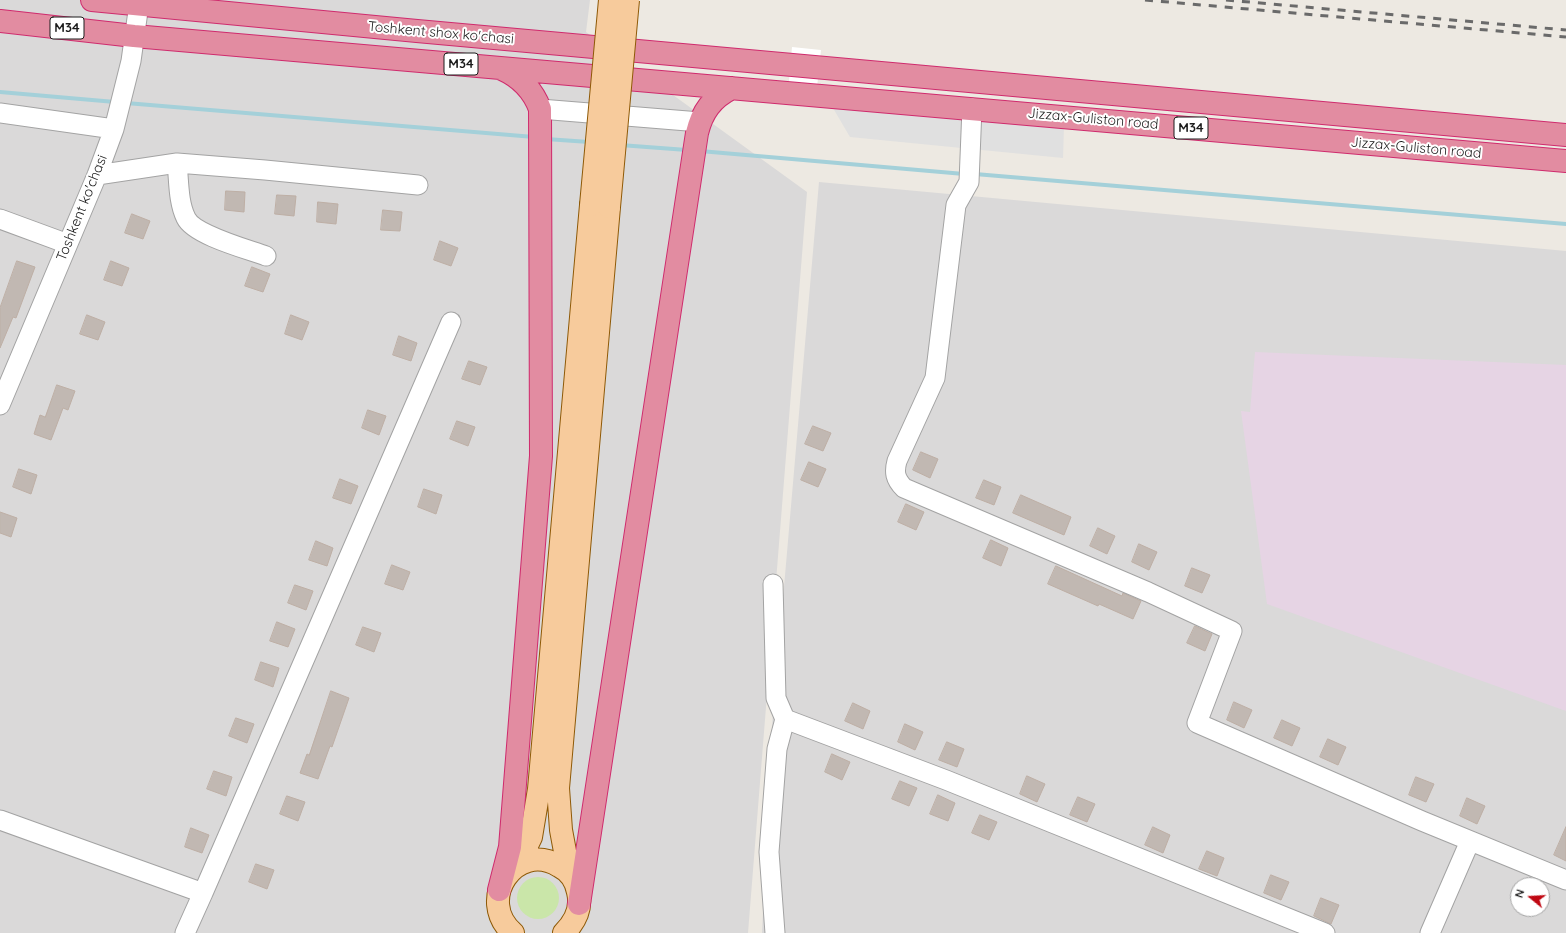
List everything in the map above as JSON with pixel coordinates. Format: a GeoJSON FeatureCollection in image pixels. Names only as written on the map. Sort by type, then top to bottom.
{"type":"FeatureCollection","features":[{"type":"Feature","properties":{"kind":"highway","name":"Toshkent shox ko'chasi"},"geometry":{"type":"LineString","coordinates":[[92,0],[791,64]]}},
{"type":"Feature","properties":{"kind":"highway","name":"M34"},"geometry":{"type":"LineString","coordinates":[[0,21],[134,36]]}},
{"type":"Feature","properties":{"kind":"highway","name":"Toshkent shox ko'chasi"},"geometry":{"type":"LineString","coordinates":[[134,36],[788,93]]}},
{"type":"Feature","properties":{"kind":"highway","name":"Jizzax-Guliston road"},"geometry":{"type":"LineString","coordinates":[[791,64],[1566,135]]}},
{"type":"Feature","properties":{"kind":"highway"},"geometry":{"type":"LineString","coordinates":[[499,67],[522,81],[534,96],[540,115],[541,456],[510,847],[499,890]]}},
{"type":"Feature","properties":{"kind":"highway"},"geometry":{"type":"LineString","coordinates":[[579,904],[699,127],[712,101],[732,88]]}},
{"type":"Feature","properties":{"kind":"highway","name":"Jizzax-Guliston road"},"geometry":{"type":"LineString","coordinates":[[788,93],[1566,161]]}},
{"type":"Feature","properties":{"kind":"main road"},"geometry":{"type":"LineString","coordinates":[[564,933],[575,920],[579,904],[577,887],[569,873],[561,830],[558,788],[600,206],[610,0]]}},
{"type":"Feature","properties":{"kind":"main road"},"geometry":{"type":"LineString","coordinates":[[518,866],[531,837],[539,789],[600,206],[628,0]]}},
{"type":"Feature","properties":{"kind":"main road"},"geometry":{"type":"LineString","coordinates":[[509,931],[499,913],[498,905],[499,890],[506,876],[518,866],[532,860],[547,861],[559,866],[569,873]]}},
{"type":"Feature","properties":{"kind":"street","name":"Toshkent ko'chasi"},"geometry":{"type":"LineString","coordinates":[[0,405],[97,175],[116,121],[126,83],[139,4]]}},
{"type":"Feature","properties":{"kind":"street"},"geometry":{"type":"LineString","coordinates":[[972,108],[969,175],[956,205],[935,378],[897,460],[895,474],[898,482],[904,488],[1148,592],[1232,631],[1197,722],[1470,841],[1566,880]]}},
{"type":"Feature","properties":{"kind":"street"},"geometry":{"type":"LineString","coordinates":[[0,113],[116,121]]}},
{"type":"Feature","properties":{"kind":"street"},"geometry":{"type":"LineString","coordinates":[[540,115],[699,127]]}},
{"type":"Feature","properties":{"kind":"street"},"geometry":{"type":"LineString","coordinates":[[97,175],[177,163],[418,185]]}},
{"type":"Feature","properties":{"kind":"street"},"geometry":{"type":"LineString","coordinates":[[177,163],[183,211],[187,220],[194,228],[206,234],[266,256]]}},
{"type":"Feature","properties":{"kind":"street"},"geometry":{"type":"LineString","coordinates":[[0,219],[68,244]]}},
{"type":"Feature","properties":{"kind":"street"},"geometry":{"type":"LineString","coordinates":[[185,933],[451,322]]}},
{"type":"Feature","properties":{"kind":"street"},"geometry":{"type":"LineString","coordinates":[[773,584],[776,698],[785,720],[777,749],[769,852],[775,933]]}},
{"type":"Feature","properties":{"kind":"street"},"geometry":{"type":"LineString","coordinates":[[785,720],[953,783],[1324,933]]}},
{"type":"Feature","properties":{"kind":"street"},"geometry":{"type":"LineString","coordinates":[[0,820],[203,893]]}},
{"type":"Feature","properties":{"kind":"street"},"geometry":{"type":"LineString","coordinates":[[1430,933],[1470,841]]}},
{"type":"Feature","properties":{"kind":"street"},"geometry":{"type":"LineString","coordinates":[[578,933],[579,904]]}},
{"type":"Feature","properties":{"kind":"shaded area"},"geometry":{"type":"Polygon","coordinates":[[[0,0],[590,0],[586,32],[807,192],[748,933],[0,933],[0,0]]]}},
{"type":"Feature","properties":{"kind":"shaded area"},"geometry":{"type":"Polygon","coordinates":[[[833,108],[1064,124],[1063,158],[850,137],[833,108]]]}},
{"type":"Feature","properties":{"kind":"shaded area"},"geometry":{"type":"Polygon","coordinates":[[[819,182],[1566,251],[1566,933],[762,933],[772,726],[819,182]]]}},
{"type":"Feature","properties":{"kind":"shaded area"},"geometry":{"type":"Polygon","coordinates":[[[1255,352],[1566,365],[1566,711],[1267,604],[1241,411],[1250,412],[1255,352]]]}},
{"type":"Feature","properties":{"kind":"green space"},"geometry":{"type":"Polygon","coordinates":[[[534,877],[542,877],[550,880],[556,886],[559,898],[556,910],[550,916],[542,919],[534,919],[526,916],[520,910],[517,902],[517,894],[520,886],[526,880],[534,877]]]}},
{"type":"Feature","properties":{"kind":"pier"},"geometry":{"type":"Polygon","coordinates":[[[792,47],[821,50],[815,106],[787,104],[792,47]]]}},
{"type":"Feature","properties":{"kind":"building"},"geometry":{"type":"Polygon","coordinates":[[[226,191],[245,192],[244,212],[225,210],[226,191]]]}},
{"type":"Feature","properties":{"kind":"building"},"geometry":{"type":"Polygon","coordinates":[[[277,195],[296,196],[294,216],[275,214],[277,195]]]}},
{"type":"Feature","properties":{"kind":"building"},"geometry":{"type":"Polygon","coordinates":[[[318,202],[338,204],[336,224],[317,222],[318,202]]]}},
{"type":"Feature","properties":{"kind":"building"},"geometry":{"type":"Polygon","coordinates":[[[383,210],[402,212],[400,231],[381,230],[383,210]]]}},
{"type":"Feature","properties":{"kind":"building"},"geometry":{"type":"Polygon","coordinates":[[[132,214],[150,221],[143,239],[125,233],[132,214]]]}},
{"type":"Feature","properties":{"kind":"building"},"geometry":{"type":"Polygon","coordinates":[[[440,241],[458,248],[451,266],[434,260],[440,241]]]}},
{"type":"Feature","properties":{"kind":"building"},"geometry":{"type":"Polygon","coordinates":[[[17,261],[35,267],[16,318],[13,317],[0,348],[0,308],[17,261]]]}},
{"type":"Feature","properties":{"kind":"building"},"geometry":{"type":"Polygon","coordinates":[[[111,261],[129,268],[122,286],[104,280],[111,261]]]}},
{"type":"Feature","properties":{"kind":"building"},"geometry":{"type":"Polygon","coordinates":[[[252,267],[270,274],[263,292],[245,286],[252,267]]]}},
{"type":"Feature","properties":{"kind":"building"},"geometry":{"type":"Polygon","coordinates":[[[87,315],[105,322],[98,340],[80,334],[87,315]]]}},
{"type":"Feature","properties":{"kind":"building"},"geometry":{"type":"Polygon","coordinates":[[[291,315],[309,322],[302,340],[285,334],[291,315]]]}},
{"type":"Feature","properties":{"kind":"building"},"geometry":{"type":"Polygon","coordinates":[[[399,336],[417,343],[411,361],[393,355],[399,336]]]}},
{"type":"Feature","properties":{"kind":"building"},"geometry":{"type":"Polygon","coordinates":[[[469,361],[487,367],[480,385],[462,379],[469,361]]]}},
{"type":"Feature","properties":{"kind":"building"},"geometry":{"type":"Polygon","coordinates":[[[57,385],[75,391],[68,410],[63,408],[51,440],[34,434],[40,415],[45,417],[57,385]]]}},
{"type":"Feature","properties":{"kind":"building"},"geometry":{"type":"Polygon","coordinates":[[[368,410],[386,416],[379,435],[362,428],[368,410]]]}},
{"type":"Feature","properties":{"kind":"building"},"geometry":{"type":"Polygon","coordinates":[[[457,421],[475,427],[468,446],[450,439],[457,421]]]}},
{"type":"Feature","properties":{"kind":"building"},"geometry":{"type":"Polygon","coordinates":[[[813,426],[831,433],[823,451],[805,444],[813,426]]]}},
{"type":"Feature","properties":{"kind":"building"},"geometry":{"type":"Polygon","coordinates":[[[921,452],[938,459],[930,478],[913,470],[921,452]]]}},
{"type":"Feature","properties":{"kind":"building"},"geometry":{"type":"Polygon","coordinates":[[[809,462],[826,469],[818,487],[801,480],[809,462]]]}},
{"type":"Feature","properties":{"kind":"building"},"geometry":{"type":"Polygon","coordinates":[[[19,469],[37,475],[31,494],[13,487],[19,469]]]}},
{"type":"Feature","properties":{"kind":"building"},"geometry":{"type":"Polygon","coordinates":[[[340,479],[358,486],[351,504],[333,498],[340,479]]]}},
{"type":"Feature","properties":{"kind":"building"},"geometry":{"type":"Polygon","coordinates":[[[984,480],[1001,487],[994,505],[976,498],[984,480]]]}},
{"type":"Feature","properties":{"kind":"building"},"geometry":{"type":"Polygon","coordinates":[[[424,489],[442,495],[436,514],[418,507],[424,489]]]}},
{"type":"Feature","properties":{"kind":"building"},"geometry":{"type":"Polygon","coordinates":[[[1021,495],[1071,517],[1064,535],[1013,513],[1021,495]]]}},
{"type":"Feature","properties":{"kind":"building"},"geometry":{"type":"Polygon","coordinates":[[[906,504],[924,512],[916,530],[898,522],[906,504]]]}},
{"type":"Feature","properties":{"kind":"building"},"geometry":{"type":"Polygon","coordinates":[[[0,512],[17,518],[11,537],[0,533],[0,512]]]}},
{"type":"Feature","properties":{"kind":"building"},"geometry":{"type":"Polygon","coordinates":[[[1098,528],[1115,536],[1107,554],[1090,546],[1098,528]]]}},
{"type":"Feature","properties":{"kind":"building"},"geometry":{"type":"Polygon","coordinates":[[[991,540],[1008,548],[1001,566],[983,558],[991,540]]]}},
{"type":"Feature","properties":{"kind":"building"},"geometry":{"type":"Polygon","coordinates":[[[316,541],[333,548],[327,566],[309,560],[316,541]]]}},
{"type":"Feature","properties":{"kind":"building"},"geometry":{"type":"Polygon","coordinates":[[[1139,544],[1157,552],[1149,570],[1132,562],[1139,544]]]}},
{"type":"Feature","properties":{"kind":"building"},"geometry":{"type":"Polygon","coordinates":[[[392,565],[410,572],[403,590],[385,584],[392,565]]]}},
{"type":"Feature","properties":{"kind":"building"},"geometry":{"type":"Polygon","coordinates":[[[1056,566],[1122,596],[1123,593],[1141,601],[1133,619],[1099,604],[1098,606],[1048,584],[1056,566]]]}},
{"type":"Feature","properties":{"kind":"building"},"geometry":{"type":"Polygon","coordinates":[[[1192,568],[1210,575],[1202,593],[1185,586],[1192,568]]]}},
{"type":"Feature","properties":{"kind":"building"},"geometry":{"type":"Polygon","coordinates":[[[295,585],[313,591],[306,610],[288,603],[295,585]]]}},
{"type":"Feature","properties":{"kind":"building"},"geometry":{"type":"Polygon","coordinates":[[[277,622],[295,629],[288,647],[270,641],[277,622]]]}},
{"type":"Feature","properties":{"kind":"building"},"geometry":{"type":"Polygon","coordinates":[[[1195,626],[1212,634],[1205,651],[1187,643],[1195,626]]]}},
{"type":"Feature","properties":{"kind":"building"},"geometry":{"type":"Polygon","coordinates":[[[363,627],[381,633],[374,652],[356,645],[363,627]]]}},
{"type":"Feature","properties":{"kind":"building"},"geometry":{"type":"Polygon","coordinates":[[[261,662],[279,668],[273,687],[255,680],[261,662]]]}},
{"type":"Feature","properties":{"kind":"building"},"geometry":{"type":"Polygon","coordinates":[[[331,691],[349,698],[332,747],[330,746],[318,779],[300,773],[307,754],[309,755],[331,691]]]}},
{"type":"Feature","properties":{"kind":"building"},"geometry":{"type":"Polygon","coordinates":[[[1234,702],[1252,710],[1244,728],[1227,720],[1234,702]]]}},
{"type":"Feature","properties":{"kind":"building"},"geometry":{"type":"Polygon","coordinates":[[[853,703],[870,711],[863,729],[845,721],[853,703]]]}},
{"type":"Feature","properties":{"kind":"building"},"geometry":{"type":"Polygon","coordinates":[[[236,718],[254,724],[247,743],[229,736],[236,718]]]}},
{"type":"Feature","properties":{"kind":"building"},"geometry":{"type":"Polygon","coordinates":[[[1282,720],[1300,728],[1292,746],[1274,738],[1282,720]]]}},
{"type":"Feature","properties":{"kind":"building"},"geometry":{"type":"Polygon","coordinates":[[[905,724],[923,732],[915,750],[898,742],[905,724]]]}},
{"type":"Feature","properties":{"kind":"building"},"geometry":{"type":"Polygon","coordinates":[[[1328,739],[1346,747],[1338,765],[1320,757],[1328,739]]]}},
{"type":"Feature","properties":{"kind":"building"},"geometry":{"type":"Polygon","coordinates":[[[947,742],[964,749],[957,767],[939,760],[947,742]]]}},
{"type":"Feature","properties":{"kind":"building"},"geometry":{"type":"Polygon","coordinates":[[[832,754],[850,762],[842,780],[825,772],[832,754]]]}},
{"type":"Feature","properties":{"kind":"building"},"geometry":{"type":"Polygon","coordinates":[[[214,771],[232,777],[226,796],[207,789],[214,771]]]}},
{"type":"Feature","properties":{"kind":"building"},"geometry":{"type":"Polygon","coordinates":[[[1027,776],[1045,784],[1037,802],[1020,794],[1027,776]]]}},
{"type":"Feature","properties":{"kind":"building"},"geometry":{"type":"Polygon","coordinates":[[[1416,777],[1434,784],[1426,802],[1409,795],[1416,777]]]}},
{"type":"Feature","properties":{"kind":"building"},"geometry":{"type":"Polygon","coordinates":[[[900,781],[917,788],[909,806],[892,799],[900,781]]]}},
{"type":"Feature","properties":{"kind":"building"},"geometry":{"type":"Polygon","coordinates":[[[938,795],[955,803],[948,821],[930,814],[938,795]]]}},
{"type":"Feature","properties":{"kind":"building"},"geometry":{"type":"Polygon","coordinates":[[[287,796],[305,802],[298,821],[280,814],[287,796]]]}},
{"type":"Feature","properties":{"kind":"building"},"geometry":{"type":"Polygon","coordinates":[[[1078,797],[1095,804],[1087,822],[1070,815],[1078,797]]]}},
{"type":"Feature","properties":{"kind":"building"},"geometry":{"type":"Polygon","coordinates":[[[1467,798],[1485,806],[1477,824],[1460,816],[1467,798]]]}},
{"type":"Feature","properties":{"kind":"building"},"geometry":{"type":"Polygon","coordinates":[[[980,815],[997,822],[989,840],[972,833],[980,815]]]}},
{"type":"Feature","properties":{"kind":"building"},"geometry":{"type":"Polygon","coordinates":[[[1153,827],[1170,835],[1163,853],[1145,845],[1153,827]]]}},
{"type":"Feature","properties":{"kind":"building"},"geometry":{"type":"Polygon","coordinates":[[[1566,827],[1566,861],[1554,855],[1566,827]]]}},
{"type":"Feature","properties":{"kind":"building"},"geometry":{"type":"Polygon","coordinates":[[[191,828],[209,835],[202,853],[185,847],[191,828]]]}},
{"type":"Feature","properties":{"kind":"building"},"geometry":{"type":"Polygon","coordinates":[[[1207,851],[1224,858],[1217,876],[1199,869],[1207,851]]]}},
{"type":"Feature","properties":{"kind":"building"},"geometry":{"type":"Polygon","coordinates":[[[256,864],[274,870],[267,889],[249,882],[256,864]]]}},
{"type":"Feature","properties":{"kind":"building"},"geometry":{"type":"Polygon","coordinates":[[[1271,875],[1289,882],[1281,900],[1264,893],[1271,875]]]}},
{"type":"Feature","properties":{"kind":"building"},"geometry":{"type":"Polygon","coordinates":[[[1321,898],[1339,905],[1331,924],[1314,916],[1321,898]]]}},
{"type":"Feature","properties":{"kind":"waterway"},"geometry":{"type":"LineString","coordinates":[[0,92],[115,102]]}},
{"type":"Feature","properties":{"kind":"waterway"},"geometry":{"type":"LineString","coordinates":[[126,103],[534,137]]}},
{"type":"Feature","properties":{"kind":"waterway"},"geometry":{"type":"LineString","coordinates":[[546,139],[589,142]]}},
{"type":"Feature","properties":{"kind":"waterway"},"geometry":{"type":"LineString","coordinates":[[620,145],[687,150]]}},
{"type":"Feature","properties":{"kind":"waterway"},"geometry":{"type":"LineString","coordinates":[[700,151],[964,174]]}},
{"type":"Feature","properties":{"kind":"waterway"},"geometry":{"type":"LineString","coordinates":[[975,174],[1566,224]]}},
{"type":"Feature","properties":{"kind":"railway"},"geometry":{"type":"LineString","coordinates":[[1145,0],[1566,37]]}},
{"type":"Feature","properties":{"kind":"railway"},"geometry":{"type":"LineString","coordinates":[[1226,0],[1566,30]]}}]}
